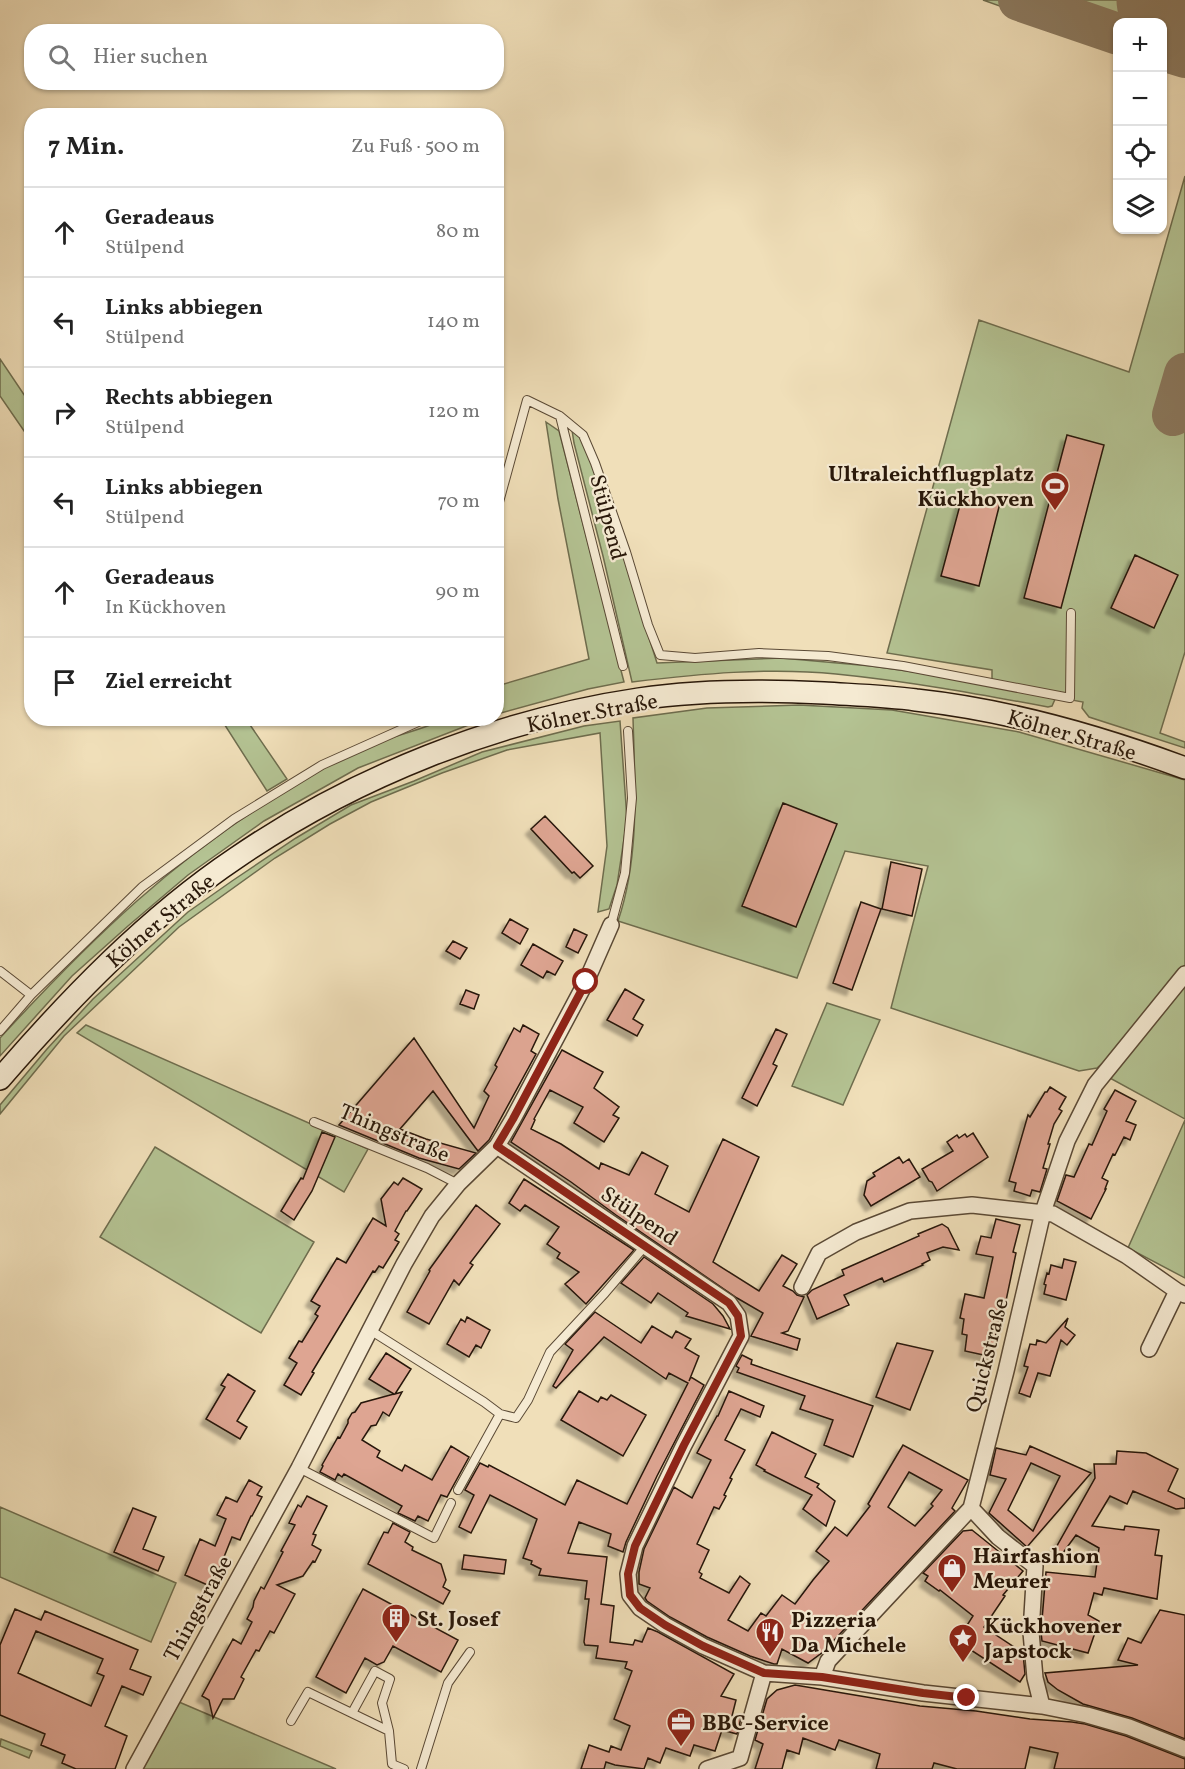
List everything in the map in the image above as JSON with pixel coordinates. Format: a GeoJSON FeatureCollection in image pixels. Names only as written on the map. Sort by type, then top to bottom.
{"type":"FeatureCollection","features":[{"type":"Feature","properties":{"kind":"main road","name":"Kölner Straße"},"geometry":{"type":"LineString","coordinates":[[0,1079],[87,984],[163,914],[233,859],[315,809],[367,783],[447,749],[539,721],[585,709],[640,699],[698,694],[779,691],[864,695],[917,700],[1005,715],[1067,730],[1185,768]]}},
{"type":"Feature","properties":{"kind":"street"},"geometry":{"type":"LineString","coordinates":[[497,1146],[586,982],[611,925]]}},
{"type":"Feature","properties":{"kind":"street","name":"Quickstraße"},"geometry":{"type":"LineString","coordinates":[[971,1509],[1043,1212],[1067,1141],[1095,1084],[1185,974]]}},
{"type":"Feature","properties":{"kind":"street","name":"Thingstraße"},"geometry":{"type":"LineString","coordinates":[[134,1769],[299,1468],[404,1264],[432,1216],[458,1184],[497,1146]]}},
{"type":"Feature","properties":{"kind":"street","name":"Stülpend"},"geometry":{"type":"LineString","coordinates":[[497,1146],[729,1303],[738,1316],[741,1336],[635,1546],[628,1574],[630,1595],[640,1608],[703,1646],[764,1673]]}},
{"type":"Feature","properties":{"kind":"street"},"geometry":{"type":"LineString","coordinates":[[802,1287],[819,1253],[856,1232],[910,1211],[972,1205],[1043,1212],[1053,1214],[1127,1256],[1181,1293],[1149,1349]]}},
{"type":"Feature","properties":{"kind":"street"},"geometry":{"type":"LineString","coordinates":[[822,1677],[828,1661],[971,1509],[998,1537],[1035,1566],[1031,1632],[1035,1678],[1042,1706]]}},
{"type":"Feature","properties":{"kind":"street"},"geometry":{"type":"LineString","coordinates":[[707,1769],[739,1763],[764,1673],[822,1677],[923,1693],[1042,1706],[1087,1714],[1185,1749]]}},
{"type":"Feature","properties":{"kind":"lane"},"geometry":{"type":"LineString","coordinates":[[504,484],[527,399],[560,416],[583,435],[595,463],[660,655],[695,658],[759,653],[828,656],[903,666],[1070,698],[1071,614]]}},
{"type":"Feature","properties":{"kind":"lane","name":"Stülpend"},"geometry":{"type":"LineString","coordinates":[[560,416],[624,666]]}},
{"type":"Feature","properties":{"kind":"lane"},"geometry":{"type":"LineString","coordinates":[[0,1031],[31,995],[142,887],[234,819],[322,765],[409,726]]}},
{"type":"Feature","properties":{"kind":"lane"},"geometry":{"type":"LineString","coordinates":[[611,925],[625,873],[632,798],[628,731]]}},
{"type":"Feature","properties":{"kind":"lane"},"geometry":{"type":"LineString","coordinates":[[0,971],[31,995]]}},
{"type":"Feature","properties":{"kind":"lane","name":"Thingstraße"},"geometry":{"type":"LineString","coordinates":[[314,1122],[427,1168],[458,1184]]}},
{"type":"Feature","properties":{"kind":"lane"},"geometry":{"type":"LineString","coordinates":[[370,1330],[500,1414],[516,1418],[528,1400],[550,1352],[645,1246]]}},
{"type":"Feature","properties":{"kind":"lane"},"geometry":{"type":"LineString","coordinates":[[458,1490],[500,1414]]}},
{"type":"Feature","properties":{"kind":"lane"},"geometry":{"type":"LineString","coordinates":[[299,1468],[434,1538],[451,1503]]}},
{"type":"Feature","properties":{"kind":"lane"},"geometry":{"type":"LineString","coordinates":[[421,1769],[448,1683],[470,1652]]}},
{"type":"Feature","properties":{"kind":"lane"},"geometry":{"type":"LineString","coordinates":[[352,1713],[375,1671],[390,1679],[382,1703],[392,1764],[404,1769]]}},
{"type":"Feature","properties":{"kind":"lane"},"geometry":{"type":"LineString","coordinates":[[291,1721],[308,1692],[388,1731]]}},
{"type":"Feature","properties":{"kind":"green space"},"geometry":{"type":"Polygon","coordinates":[[[983,0],[1185,0],[1185,72],[1167,65],[1167,18],[1113,18],[1113,47],[983,0]]]}},
{"type":"Feature","properties":{"kind":"green space","name":"Ultraleichtflugplatz Kückhoven"},"geometry":{"type":"Polygon","coordinates":[[[1185,176],[1185,652],[1160,733],[1185,742],[1185,748],[1089,717],[1082,708],[1083,702],[1056,697],[1052,706],[1048,707],[916,684],[785,671],[734,672],[632,682],[572,430],[580,436],[597,473],[657,663],[781,658],[871,666],[992,683],[992,670],[887,653],[979,320],[1129,372],[1185,176]]]}},
{"type":"Feature","properties":{"kind":"green space"},"geometry":{"type":"Polygon","coordinates":[[[0,359],[24,395],[24,431],[0,396],[0,359]]]}},
{"type":"Feature","properties":{"kind":"green space"},"geometry":{"type":"Polygon","coordinates":[[[546,422],[559,431],[624,682],[588,689],[504,712],[504,684],[589,659],[558,499],[546,422]]]}},
{"type":"Feature","properties":{"kind":"green space"},"geometry":{"type":"Polygon","coordinates":[[[799,705],[892,710],[1019,732],[1185,780],[1185,965],[1097,1068],[1079,1071],[891,1008],[928,866],[845,851],[797,978],[618,921],[630,871],[633,846],[635,795],[633,718],[707,708],[799,705]]]}},
{"type":"Feature","properties":{"kind":"green space"},"geometry":{"type":"Polygon","coordinates":[[[620,721],[627,819],[617,885],[609,909],[598,912],[607,846],[600,733],[507,750],[371,802],[275,858],[179,927],[64,1036],[0,1114],[0,1105],[93,999],[188,912],[296,838],[351,805],[482,752],[584,726],[620,721]]]}},
{"type":"Feature","properties":{"kind":"green space"},"geometry":{"type":"Polygon","coordinates":[[[225,726],[251,726],[287,779],[267,791],[225,726]]]}},
{"type":"Feature","properties":{"kind":"green space"},"geometry":{"type":"Polygon","coordinates":[[[466,726],[358,768],[264,821],[188,875],[128,926],[72,976],[0,1056],[0,1038],[33,1002],[101,934],[173,870],[250,813],[350,753],[424,727],[466,726]]]}},
{"type":"Feature","properties":{"kind":"green space"},"geometry":{"type":"Polygon","coordinates":[[[1185,983],[1185,1119],[1108,1077],[1185,983]]]}},
{"type":"Feature","properties":{"kind":"green space"},"geometry":{"type":"Polygon","coordinates":[[[827,1003],[880,1020],[843,1105],[792,1086],[827,1003]]]}},
{"type":"Feature","properties":{"kind":"green space"},"geometry":{"type":"Polygon","coordinates":[[[86,1025],[368,1149],[344,1192],[77,1033],[86,1025]]]}},
{"type":"Feature","properties":{"kind":"green space"},"geometry":{"type":"Polygon","coordinates":[[[1185,1120],[1185,1278],[1128,1248],[1185,1120]]]}},
{"type":"Feature","properties":{"kind":"green space"},"geometry":{"type":"Polygon","coordinates":[[[155,1147],[314,1242],[261,1333],[100,1237],[155,1147]]]}},
{"type":"Feature","properties":{"kind":"green space"},"geometry":{"type":"Polygon","coordinates":[[[0,1507],[176,1583],[151,1642],[0,1577],[0,1507]]]}},
{"type":"Feature","properties":{"kind":"green space"},"geometry":{"type":"Polygon","coordinates":[[[179,1702],[336,1769],[143,1769],[179,1702]]]}},
{"type":"Feature","properties":{"kind":"green space"},"geometry":{"type":"Polygon","coordinates":[[[1,1739],[32,1751],[29,1758],[0,1746],[1,1739]]]}},
{"type":"Feature","properties":{"kind":"building"},"geometry":{"type":"Polygon","coordinates":[[[1067,435],[1104,445],[1061,608],[1024,598],[1067,435]]]}},
{"type":"Feature","properties":{"kind":"building"},"geometry":{"type":"Polygon","coordinates":[[[963,494],[1000,503],[979,586],[941,576],[963,494]]]}},
{"type":"Feature","properties":{"kind":"building"},"geometry":{"type":"Polygon","coordinates":[[[1135,555],[1178,575],[1154,628],[1111,608],[1135,555]]]}},
{"type":"Feature","properties":{"kind":"building"},"geometry":{"type":"Polygon","coordinates":[[[783,803],[837,824],[796,927],[742,906],[783,803]]]}},
{"type":"Feature","properties":{"kind":"building"},"geometry":{"type":"Polygon","coordinates":[[[545,816],[593,866],[580,878],[574,872],[572,873],[531,829],[545,816]]]}},
{"type":"Feature","properties":{"kind":"building"},"geometry":{"type":"Polygon","coordinates":[[[891,862],[922,869],[912,916],[882,909],[891,862]]]}},
{"type":"Feature","properties":{"kind":"building"},"geometry":{"type":"Polygon","coordinates":[[[861,902],[881,909],[852,990],[833,983],[861,902]]]}},
{"type":"Feature","properties":{"kind":"building"},"geometry":{"type":"Polygon","coordinates":[[[510,919],[528,929],[520,944],[502,933],[510,919]]]}},
{"type":"Feature","properties":{"kind":"building"},"geometry":{"type":"Polygon","coordinates":[[[574,929],[587,935],[578,953],[566,947],[574,929]]]}},
{"type":"Feature","properties":{"kind":"building"},"geometry":{"type":"Polygon","coordinates":[[[453,941],[467,948],[460,959],[446,951],[453,941]]]}},
{"type":"Feature","properties":{"kind":"building"},"geometry":{"type":"Polygon","coordinates":[[[533,944],[563,961],[555,975],[547,971],[543,978],[521,965],[533,944]]]}},
{"type":"Feature","properties":{"kind":"building"},"geometry":{"type":"Polygon","coordinates":[[[625,989],[644,1000],[633,1019],[643,1025],[637,1036],[607,1020],[625,989]]]}},
{"type":"Feature","properties":{"kind":"building"},"geometry":{"type":"Polygon","coordinates":[[[466,990],[479,995],[474,1009],[460,1004],[466,990]]]}},
{"type":"Feature","properties":{"kind":"building"},"geometry":{"type":"Polygon","coordinates":[[[523,1025],[539,1034],[531,1051],[536,1054],[489,1140],[478,1151],[433,1091],[400,1129],[476,1153],[459,1169],[419,1158],[339,1125],[414,1038],[474,1128],[489,1096],[484,1091],[497,1067],[495,1065],[514,1028],[520,1032],[523,1025]]]}},
{"type":"Feature","properties":{"kind":"building"},"geometry":{"type":"Polygon","coordinates":[[[776,1029],[787,1034],[773,1064],[777,1066],[757,1106],[742,1098],[776,1029]]]}},
{"type":"Feature","properties":{"kind":"building"},"geometry":{"type":"Polygon","coordinates":[[[562,1050],[603,1072],[594,1088],[619,1107],[613,1115],[619,1118],[604,1142],[574,1123],[583,1107],[550,1090],[531,1129],[561,1144],[599,1169],[601,1163],[629,1175],[642,1152],[668,1166],[655,1194],[689,1212],[723,1139],[759,1157],[713,1262],[759,1291],[782,1255],[797,1264],[783,1286],[804,1297],[788,1331],[782,1333],[800,1339],[797,1350],[751,1336],[763,1313],[737,1298],[511,1142],[562,1050]]]}},
{"type":"Feature","properties":{"kind":"building"},"geometry":{"type":"Polygon","coordinates":[[[1050,1087],[1066,1097],[1059,1109],[1062,1111],[1054,1124],[1048,1144],[1050,1144],[1043,1168],[1047,1169],[1040,1192],[1032,1190],[1030,1196],[1014,1191],[1016,1183],[1009,1181],[1028,1115],[1030,1117],[1050,1087]]]}},
{"type":"Feature","properties":{"kind":"building"},"geometry":{"type":"Polygon","coordinates":[[[1115,1090],[1136,1101],[1126,1121],[1136,1125],[1130,1140],[1124,1137],[1115,1155],[1113,1154],[1102,1178],[1108,1181],[1106,1189],[1091,1219],[1057,1201],[1066,1175],[1074,1177],[1089,1144],[1092,1145],[1107,1111],[1104,1109],[1115,1090]]]}},
{"type":"Feature","properties":{"kind":"building"},"geometry":{"type":"Polygon","coordinates":[[[322,1132],[335,1137],[312,1191],[294,1220],[281,1211],[301,1178],[303,1179],[322,1132]]]}},
{"type":"Feature","properties":{"kind":"building"},"geometry":{"type":"Polygon","coordinates":[[[973,1133],[988,1157],[937,1191],[922,1169],[953,1151],[947,1142],[957,1135],[959,1138],[965,1134],[967,1137],[973,1133]]]}},
{"type":"Feature","properties":{"kind":"building"},"geometry":{"type":"Polygon","coordinates":[[[899,1157],[903,1163],[909,1159],[920,1177],[871,1206],[864,1195],[867,1181],[875,1176],[873,1173],[899,1157]]]}},
{"type":"Feature","properties":{"kind":"building"},"geometry":{"type":"Polygon","coordinates":[[[403,1178],[422,1189],[395,1231],[399,1234],[395,1240],[399,1242],[383,1268],[379,1266],[375,1272],[373,1271],[312,1372],[314,1373],[301,1395],[284,1385],[297,1363],[289,1358],[318,1316],[315,1314],[320,1306],[311,1301],[337,1258],[346,1263],[373,1218],[386,1226],[381,1199],[394,1182],[398,1185],[403,1178]]]}},
{"type":"Feature","properties":{"kind":"building"},"geometry":{"type":"Polygon","coordinates":[[[524,1179],[634,1250],[586,1304],[565,1284],[579,1272],[557,1258],[560,1253],[547,1244],[559,1227],[525,1205],[520,1211],[509,1203],[524,1179]]]}},
{"type":"Feature","properties":{"kind":"building"},"geometry":{"type":"Polygon","coordinates":[[[476,1205],[500,1224],[470,1263],[473,1265],[459,1285],[454,1280],[429,1324],[407,1312],[429,1270],[476,1205]]]}},
{"type":"Feature","properties":{"kind":"building"},"geometry":{"type":"Polygon","coordinates":[[[996,1219],[1020,1225],[1013,1252],[1016,1253],[1003,1315],[1000,1314],[995,1338],[997,1339],[993,1357],[965,1351],[967,1335],[962,1334],[964,1319],[960,1318],[965,1294],[984,1298],[993,1257],[976,1254],[981,1236],[991,1238],[996,1219]]]}},
{"type":"Feature","properties":{"kind":"building"},"geometry":{"type":"Polygon","coordinates":[[[942,1224],[948,1228],[959,1250],[943,1247],[927,1253],[930,1260],[923,1265],[884,1282],[882,1278],[844,1295],[849,1305],[817,1319],[807,1295],[812,1290],[844,1275],[842,1270],[942,1224]]]}},
{"type":"Feature","properties":{"kind":"building"},"geometry":{"type":"Polygon","coordinates":[[[644,1257],[713,1304],[730,1329],[686,1316],[688,1313],[658,1293],[651,1303],[621,1283],[644,1257]]]}},
{"type":"Feature","properties":{"kind":"building"},"geometry":{"type":"Polygon","coordinates":[[[1064,1259],[1076,1262],[1066,1300],[1044,1294],[1046,1285],[1044,1284],[1051,1265],[1062,1268],[1064,1259]]]}},
{"type":"Feature","properties":{"kind":"building"},"geometry":{"type":"Polygon","coordinates":[[[595,1312],[641,1343],[652,1326],[672,1338],[676,1331],[691,1339],[685,1348],[699,1356],[689,1381],[691,1377],[704,1385],[657,1476],[623,1552],[608,1546],[611,1534],[579,1522],[568,1553],[607,1557],[601,1604],[614,1606],[610,1642],[633,1645],[635,1640],[642,1642],[648,1628],[734,1674],[721,1696],[736,1700],[732,1716],[741,1718],[737,1734],[722,1730],[715,1751],[694,1745],[690,1756],[666,1748],[660,1763],[648,1758],[644,1769],[606,1762],[604,1769],[581,1769],[589,1745],[609,1752],[611,1746],[621,1750],[630,1726],[614,1719],[632,1671],[625,1668],[627,1662],[596,1658],[598,1646],[585,1645],[589,1599],[585,1599],[587,1581],[539,1575],[541,1569],[531,1564],[532,1561],[523,1558],[537,1519],[490,1495],[471,1533],[459,1527],[474,1495],[465,1490],[480,1463],[488,1467],[489,1465],[565,1505],[577,1480],[627,1504],[688,1383],[669,1373],[666,1379],[604,1337],[556,1388],[553,1386],[573,1350],[565,1344],[595,1312]]]}},
{"type":"Feature","properties":{"kind":"building"},"geometry":{"type":"Polygon","coordinates":[[[467,1317],[490,1330],[481,1348],[476,1345],[469,1357],[447,1344],[461,1319],[465,1322],[467,1317]]]}},
{"type":"Feature","properties":{"kind":"building"},"geometry":{"type":"Polygon","coordinates":[[[1068,1318],[1065,1327],[1075,1335],[1067,1345],[1061,1340],[1050,1376],[1038,1373],[1030,1397],[1019,1393],[1028,1367],[1024,1366],[1030,1344],[1036,1345],[1037,1340],[1046,1343],[1068,1318]]]}},
{"type":"Feature","properties":{"kind":"building"},"geometry":{"type":"Polygon","coordinates":[[[897,1343],[933,1351],[910,1410],[876,1397],[897,1343]]]}},
{"type":"Feature","properties":{"kind":"building"},"geometry":{"type":"Polygon","coordinates":[[[386,1353],[411,1369],[395,1394],[402,1392],[389,1416],[383,1412],[376,1425],[371,1426],[362,1440],[380,1451],[377,1457],[402,1471],[405,1465],[432,1480],[451,1446],[469,1457],[447,1497],[441,1495],[428,1521],[418,1516],[415,1521],[398,1513],[402,1506],[344,1474],[342,1477],[338,1474],[335,1480],[320,1472],[352,1413],[361,1403],[394,1394],[369,1379],[386,1353]]]}},
{"type":"Feature","properties":{"kind":"building"},"geometry":{"type":"Polygon","coordinates":[[[742,1355],[752,1360],[751,1364],[873,1406],[853,1457],[824,1445],[833,1420],[800,1409],[805,1396],[737,1372],[739,1368],[736,1366],[742,1355]]]}},
{"type":"Feature","properties":{"kind":"building"},"geometry":{"type":"Polygon","coordinates":[[[228,1374],[255,1391],[237,1421],[247,1427],[240,1439],[206,1419],[225,1387],[221,1385],[228,1374]]]}},
{"type":"Feature","properties":{"kind":"building"},"geometry":{"type":"Polygon","coordinates":[[[579,1391],[598,1402],[601,1397],[607,1400],[611,1395],[646,1415],[623,1456],[561,1420],[579,1391]]]}},
{"type":"Feature","properties":{"kind":"building"},"geometry":{"type":"Polygon","coordinates":[[[729,1391],[764,1406],[760,1417],[741,1409],[725,1440],[745,1450],[730,1478],[732,1479],[724,1495],[726,1496],[719,1509],[714,1507],[697,1544],[709,1550],[699,1572],[702,1574],[700,1578],[729,1593],[740,1576],[750,1584],[728,1620],[748,1631],[761,1613],[766,1616],[782,1595],[795,1604],[829,1561],[816,1551],[835,1527],[847,1536],[870,1506],[868,1504],[903,1445],[968,1480],[952,1508],[955,1511],[823,1652],[808,1663],[782,1649],[777,1664],[774,1664],[707,1637],[670,1617],[647,1601],[645,1598],[650,1588],[639,1584],[644,1549],[674,1487],[692,1498],[711,1460],[697,1453],[729,1391]],[[909,1472],[888,1507],[915,1526],[933,1506],[931,1504],[942,1490],[909,1472]]]}},
{"type":"Feature","properties":{"kind":"building"},"geometry":{"type":"Polygon","coordinates":[[[772,1432],[816,1454],[805,1477],[819,1484],[817,1487],[835,1501],[826,1526],[803,1509],[812,1495],[756,1465],[772,1432]]]}},
{"type":"Feature","properties":{"kind":"building"},"geometry":{"type":"Polygon","coordinates":[[[1030,1446],[1091,1473],[1027,1547],[989,1513],[1006,1479],[990,1475],[996,1448],[1026,1455],[1030,1446]],[[1031,1463],[1008,1510],[1033,1531],[1060,1476],[1031,1463]]]}},
{"type":"Feature","properties":{"kind":"building"},"geometry":{"type":"Polygon","coordinates":[[[1117,1451],[1146,1453],[1178,1469],[1168,1491],[1185,1499],[1185,1508],[1176,1509],[1133,1491],[1127,1504],[1110,1496],[1092,1526],[1124,1530],[1125,1526],[1159,1530],[1155,1555],[1162,1556],[1157,1599],[1104,1588],[1102,1595],[1094,1593],[1088,1615],[1099,1621],[1088,1653],[1042,1641],[1046,1572],[1095,1577],[1099,1548],[1076,1535],[1060,1557],[1053,1553],[1095,1478],[1094,1464],[1116,1464],[1117,1451]]]}},
{"type":"Feature","properties":{"kind":"building"},"geometry":{"type":"Polygon","coordinates":[[[249,1480],[262,1487],[257,1495],[262,1497],[240,1540],[232,1537],[212,1587],[185,1575],[200,1539],[215,1546],[226,1519],[217,1515],[226,1497],[237,1502],[249,1480]]]}},
{"type":"Feature","properties":{"kind":"building"},"geometry":{"type":"Polygon","coordinates":[[[307,1496],[327,1506],[313,1534],[316,1535],[312,1545],[321,1550],[315,1562],[313,1561],[303,1576],[277,1585],[295,1594],[274,1633],[270,1631],[259,1651],[256,1650],[241,1677],[244,1679],[234,1699],[223,1699],[213,1718],[209,1700],[202,1696],[233,1639],[241,1644],[252,1622],[247,1619],[254,1601],[261,1587],[264,1589],[283,1552],[281,1551],[295,1525],[289,1523],[298,1505],[301,1507],[307,1496]]]}},
{"type":"Feature","properties":{"kind":"building"},"geometry":{"type":"Polygon","coordinates":[[[133,1508],[156,1517],[143,1549],[164,1557],[158,1571],[114,1552],[133,1508]]]}},
{"type":"Feature","properties":{"kind":"building"},"geometry":{"type":"Polygon","coordinates":[[[393,1523],[410,1532],[405,1542],[413,1547],[412,1550],[441,1564],[446,1580],[443,1587],[450,1591],[443,1604],[368,1564],[384,1532],[388,1533],[393,1523]]]}},
{"type":"Feature","properties":{"kind":"building"},"geometry":{"type":"Polygon","coordinates":[[[972,1530],[1023,1571],[1003,1595],[1005,1596],[984,1627],[1023,1653],[1025,1674],[1020,1682],[957,1641],[973,1616],[925,1581],[928,1576],[923,1573],[963,1531],[972,1530]]]}},
{"type":"Feature","properties":{"kind":"building"},"geometry":{"type":"Polygon","coordinates":[[[464,1555],[506,1560],[504,1574],[462,1569],[464,1555]]]}},
{"type":"Feature","properties":{"kind":"building","name":"St. Josef"},"geometry":{"type":"Polygon","coordinates":[[[363,1589],[458,1640],[441,1672],[393,1646],[384,1662],[377,1665],[365,1658],[346,1693],[316,1677],[363,1589]]]}},
{"type":"Feature","properties":{"kind":"building"},"geometry":{"type":"Polygon","coordinates":[[[15,1609],[41,1620],[45,1611],[138,1650],[130,1669],[151,1677],[143,1695],[122,1686],[105,1726],[127,1736],[115,1769],[76,1769],[62,1763],[65,1755],[41,1745],[45,1734],[0,1715],[0,1645],[15,1609]],[[36,1631],[18,1673],[91,1706],[104,1676],[97,1673],[103,1659],[36,1631]]]}},
{"type":"Feature","properties":{"kind":"building"},"geometry":{"type":"Polygon","coordinates":[[[1160,1610],[1185,1615],[1185,1739],[1132,1718],[1083,1704],[1048,1682],[1045,1673],[1138,1665],[1118,1660],[1128,1638],[1141,1643],[1160,1610]]]}},
{"type":"Feature","properties":{"kind":"building"},"geometry":{"type":"Polygon","coordinates":[[[795,1685],[920,1706],[1085,1724],[1126,1736],[1185,1759],[1185,1769],[1054,1769],[1058,1753],[1030,1747],[1025,1769],[957,1769],[934,1763],[932,1769],[876,1769],[880,1754],[839,1740],[835,1750],[803,1738],[799,1754],[787,1750],[782,1769],[755,1769],[763,1744],[755,1740],[767,1699],[777,1690],[795,1685]]]}},
{"type":"Feature","properties":{"kind":"taxiway"},"geometry":{"type":"LineString","coordinates":[[1019,0],[1113,32]]}},
{"type":"Feature","properties":{"kind":"taxiway"},"geometry":{"type":"LineString","coordinates":[[1167,52],[1185,57]]}},
{"type":"Feature","properties":{"kind":"taxiway"},"geometry":{"type":"LineString","coordinates":[[1173,415],[1185,374]]}},
{"type":"Feature","properties":{"kind":"runway"},"geometry":{"type":"LineString","coordinates":[[1169,0],[1185,5]]}},
{"type":"Feature","properties":{"kind":"place","name":"Ultraleichtflugplatz Kückhoven"},"geometry":{"type":"Point","coordinates":[1055,512]}},
{"type":"Feature","properties":{"kind":"place","name":"Hairfashion Meurer"},"geometry":{"type":"Point","coordinates":[952,1594]}},
{"type":"Feature","properties":{"kind":"place","name":"St. Josef"},"geometry":{"type":"Point","coordinates":[396,1644]}},
{"type":"Feature","properties":{"kind":"place","name":"Pizzeria Da Michele"},"geometry":{"type":"Point","coordinates":[770,1658]}},
{"type":"Feature","properties":{"kind":"place","name":"Kückhovener Japstock"},"geometry":{"type":"Point","coordinates":[963,1664]}},
{"type":"Feature","properties":{"kind":"place","name":"BBC-Service"},"geometry":{"type":"Point","coordinates":[681,1748]}},
{"type":"Feature","properties":{"kind":"route"},"geometry":{"type":"LineString","coordinates":[[586,982],[497,1146],[729,1303],[738,1316],[741,1336],[635,1546],[628,1574],[630,1595],[640,1608],[665,1625],[703,1646],[764,1673],[822,1677],[967,1698]]}}]}
